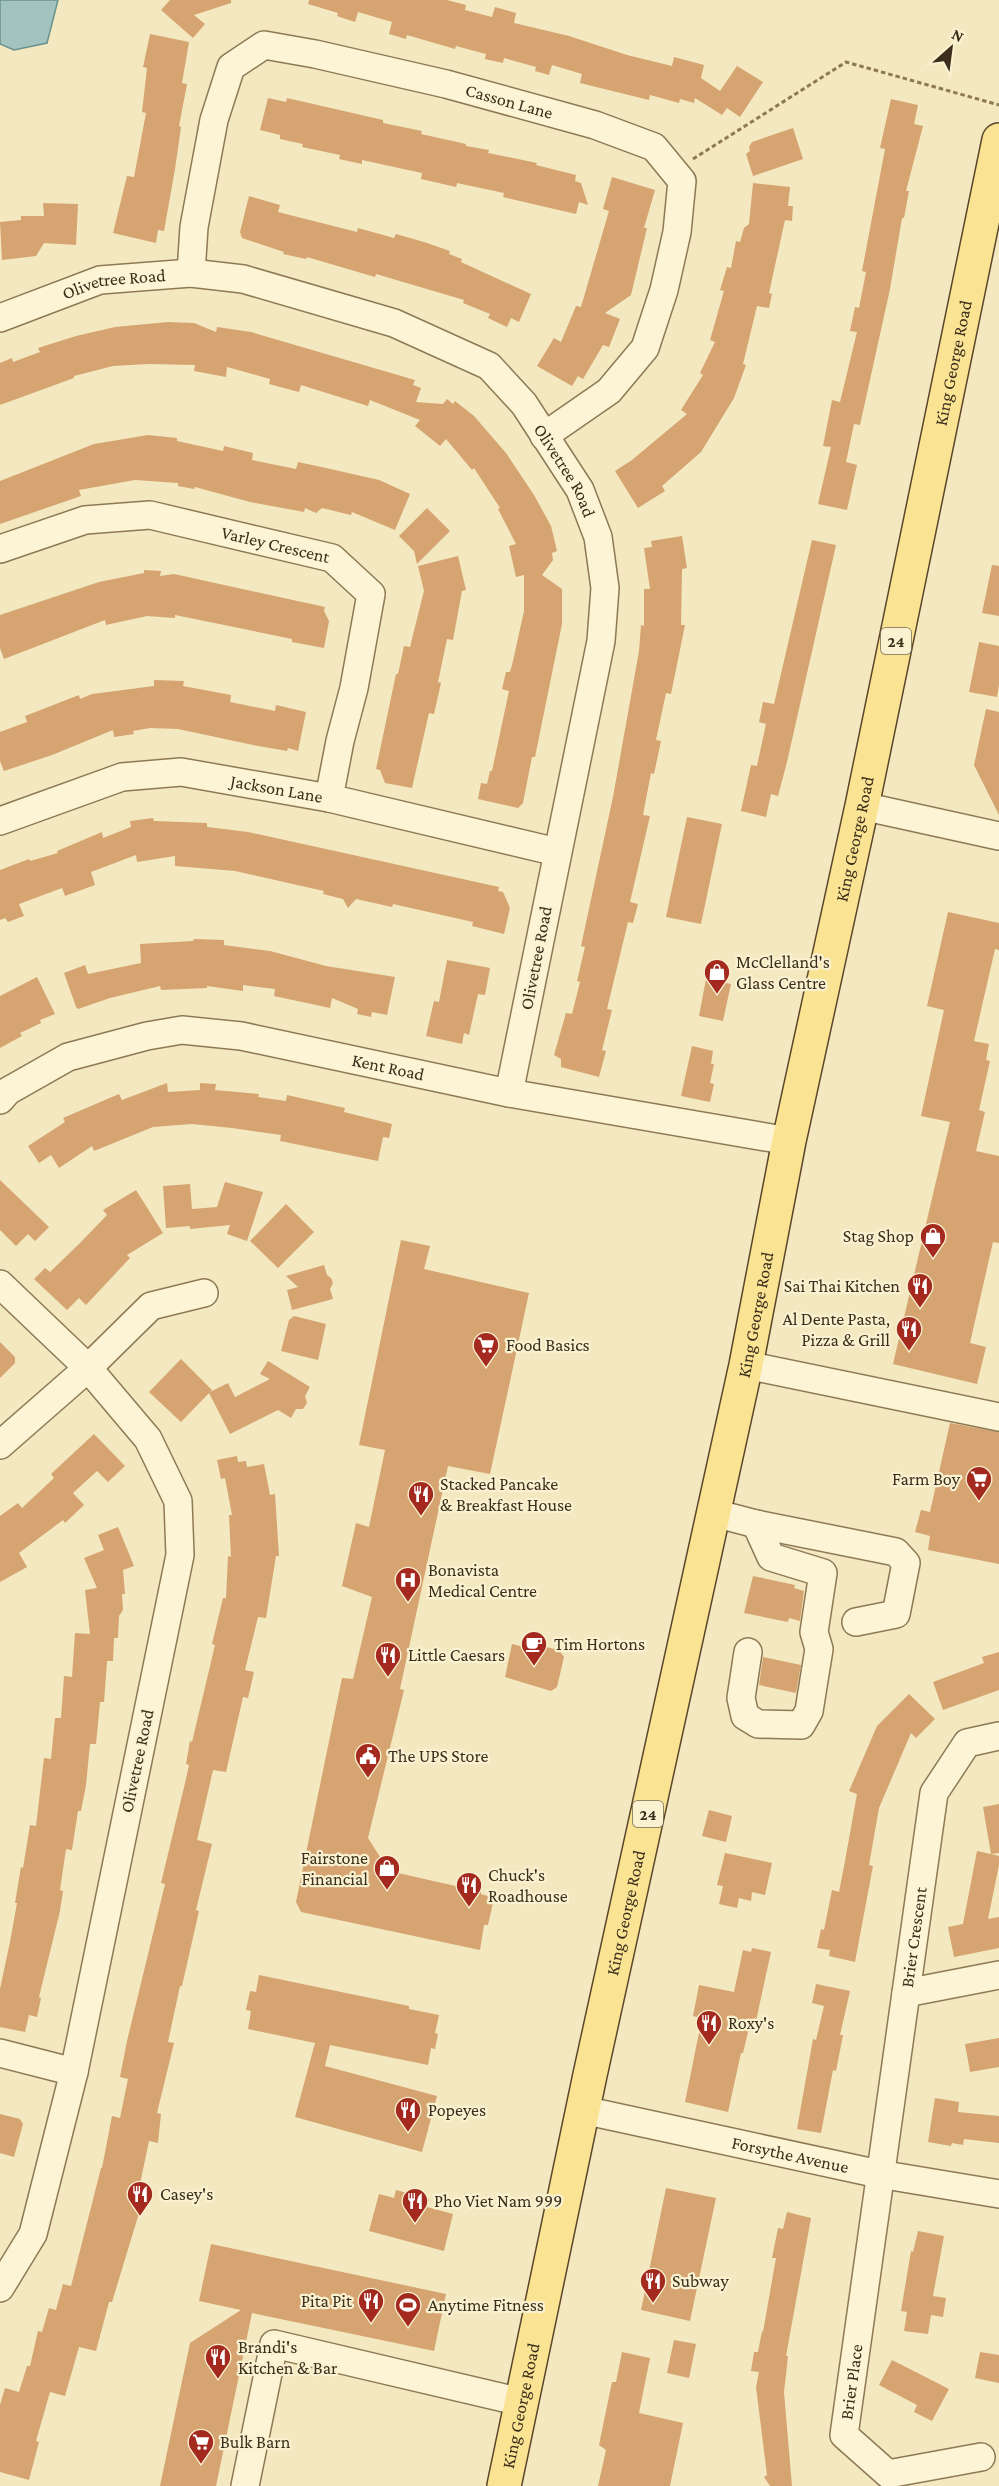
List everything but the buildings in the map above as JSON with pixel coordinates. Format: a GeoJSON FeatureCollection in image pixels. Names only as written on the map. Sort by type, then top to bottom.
{"type":"FeatureCollection","features":[{"type":"Feature","properties":{"kind":"main road","name":"King George Road"},"geometry":{"type":"LineString","coordinates":[[504,2486],[583,2110],[746,1365],[789,1141],[862,806],[999,140]]}},
{"type":"Feature","properties":{"kind":"street","name":"Casson Lane"},"geometry":{"type":"LineString","coordinates":[[191,273],[194,228],[214,120],[231,67],[264,45],[315,54],[446,84],[595,125],[654,147],[682,181],[677,232],[664,290],[645,348],[609,391],[544,436]]}},
{"type":"Feature","properties":{"kind":"street","name":"Olivetree Road"},"geometry":{"type":"LineString","coordinates":[[0,318],[100,279],[191,273],[243,279],[394,324],[489,366],[524,404],[580,490],[598,537],[605,588],[601,641],[509,1093]]}},
{"type":"Feature","properties":{"kind":"street","name":"Varley Crescent"},"geometry":{"type":"LineString","coordinates":[[0,549],[85,520],[150,515],[332,558],[371,594],[354,688],[340,741],[329,798]]}},
{"type":"Feature","properties":{"kind":"street","name":"Jackson Lane"},"geometry":{"type":"LineString","coordinates":[[0,821],[122,777],[181,772],[329,798],[557,852]]}},
{"type":"Feature","properties":{"kind":"street"},"geometry":{"type":"LineString","coordinates":[[862,806],[999,836]]}},
{"type":"Feature","properties":{"kind":"street","name":"Kent Road"},"geometry":{"type":"LineString","coordinates":[[0,1100],[8,1091],[68,1057],[147,1036],[182,1030],[241,1036],[509,1093],[789,1141]]}},
{"type":"Feature","properties":{"kind":"street","name":"Olivetree Road"},"geometry":{"type":"LineString","coordinates":[[0,1284],[88,1368],[148,1439],[178,1501],[180,1555],[74,2072],[33,2234],[0,2288]]}},
{"type":"Feature","properties":{"kind":"street"},"geometry":{"type":"LineString","coordinates":[[0,1445],[88,1368],[151,1306],[204,1293]]}},
{"type":"Feature","properties":{"kind":"street"},"geometry":{"type":"LineString","coordinates":[[746,1365],[999,1417]]}},
{"type":"Feature","properties":{"kind":"street"},"geometry":{"type":"LineString","coordinates":[[714,1513],[756,1524],[896,1552],[906,1563],[896,1614],[856,1622]]}},
{"type":"Feature","properties":{"kind":"street"},"geometry":{"type":"LineString","coordinates":[[748,1652],[741,1698],[745,1716],[759,1724],[801,1725],[809,1711],[819,1649],[814,1632],[824,1573],[771,1557],[756,1524]]}},
{"type":"Feature","properties":{"kind":"street","name":"Brier Crescent"},"geometry":{"type":"LineString","coordinates":[[879,2174],[934,1793],[967,1743],[999,1736]]}},
{"type":"Feature","properties":{"kind":"street"},"geometry":{"type":"LineString","coordinates":[[906,1993],[999,1976]]}},
{"type":"Feature","properties":{"kind":"street"},"geometry":{"type":"LineString","coordinates":[[0,2053],[74,2072]]}},
{"type":"Feature","properties":{"kind":"street","name":"Forsythe Avenue"},"geometry":{"type":"LineString","coordinates":[[583,2110],[879,2174],[999,2194]]}},
{"type":"Feature","properties":{"kind":"street","name":"Brier Place"},"geometry":{"type":"LineString","coordinates":[[879,2174],[844,2435],[888,2474],[981,2457]]}},
{"type":"Feature","properties":{"kind":"street"},"geometry":{"type":"LineString","coordinates":[[244,2486],[274,2344],[521,2402]]}},
{"type":"Feature","properties":{"kind":"path"},"geometry":{"type":"LineString","coordinates":[[672,170],[707,151],[846,62],[999,105]]}},
{"type":"Feature","properties":{"kind":"water"},"geometry":{"type":"Polygon","coordinates":[[[0,0],[58,0],[47,43],[14,50],[0,44],[0,0]]]}},
{"type":"Feature","properties":{"kind":"place","name":"McClelland's Glass Centre"},"geometry":{"type":"Point","coordinates":[717,995]}},
{"type":"Feature","properties":{"kind":"place","name":"Stag Shop"},"geometry":{"type":"Point","coordinates":[933,1259]}},
{"type":"Feature","properties":{"kind":"place","name":"Sai Thai Kitchen"},"geometry":{"type":"Point","coordinates":[920,1309]}},
{"type":"Feature","properties":{"kind":"place","name":"Al Dente Pasta, Pizza & Grill"},"geometry":{"type":"Point","coordinates":[909,1352]}},
{"type":"Feature","properties":{"kind":"place","name":"Food Basics"},"geometry":{"type":"Point","coordinates":[486,1368]}},
{"type":"Feature","properties":{"kind":"place","name":"Farm Boy"},"geometry":{"type":"Point","coordinates":[979,1502]}},
{"type":"Feature","properties":{"kind":"place","name":"Stacked Pancake & Breakfast House"},"geometry":{"type":"Point","coordinates":[421,1517]}},
{"type":"Feature","properties":{"kind":"place","name":"Bonavista Medical Centre"},"geometry":{"type":"Point","coordinates":[408,1603]}},
{"type":"Feature","properties":{"kind":"place","name":"Tim Hortons"},"geometry":{"type":"Point","coordinates":[534,1667]}},
{"type":"Feature","properties":{"kind":"place","name":"Little Caesars"},"geometry":{"type":"Point","coordinates":[388,1678]}},
{"type":"Feature","properties":{"kind":"place","name":"The UPS Store"},"geometry":{"type":"Point","coordinates":[368,1779]}},
{"type":"Feature","properties":{"kind":"place","name":"Fairstone Financial"},"geometry":{"type":"Point","coordinates":[387,1891]}},
{"type":"Feature","properties":{"kind":"place","name":"Chuck's Roadhouse"},"geometry":{"type":"Point","coordinates":[469,1908]}},
{"type":"Feature","properties":{"kind":"place","name":"Roxy's"},"geometry":{"type":"Point","coordinates":[709,2046]}},
{"type":"Feature","properties":{"kind":"place","name":"Popeyes"},"geometry":{"type":"Point","coordinates":[408,2133]}},
{"type":"Feature","properties":{"kind":"place","name":"Casey's"},"geometry":{"type":"Point","coordinates":[140,2217]}},
{"type":"Feature","properties":{"kind":"place","name":"Pho Viet Nam 999"},"geometry":{"type":"Point","coordinates":[415,2224]}},
{"type":"Feature","properties":{"kind":"place","name":"Subway"},"geometry":{"type":"Point","coordinates":[653,2304]}},
{"type":"Feature","properties":{"kind":"place","name":"Pita Pit"},"geometry":{"type":"Point","coordinates":[371,2324]}},
{"type":"Feature","properties":{"kind":"place","name":"Anytime Fitness"},"geometry":{"type":"Point","coordinates":[408,2328]}},
{"type":"Feature","properties":{"kind":"place","name":"Brandi's Kitchen & Bar"},"geometry":{"type":"Point","coordinates":[218,2380]}},
{"type":"Feature","properties":{"kind":"place","name":"Bulk Barn"},"geometry":{"type":"Point","coordinates":[201,2465]}}]}
